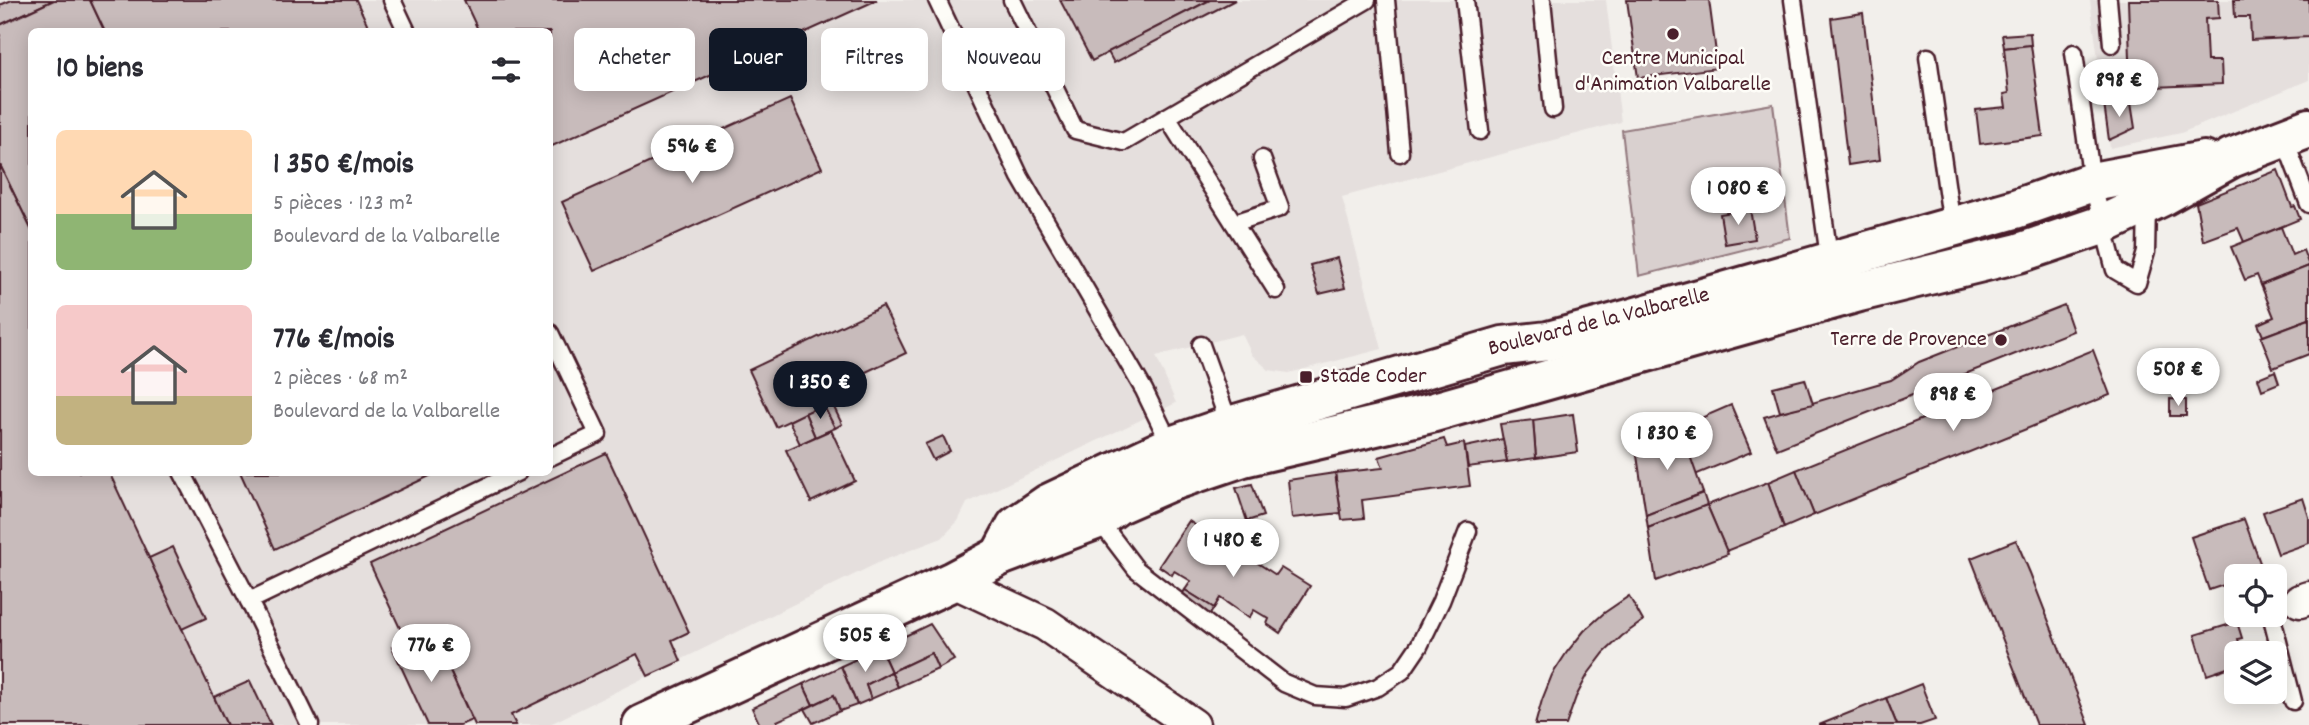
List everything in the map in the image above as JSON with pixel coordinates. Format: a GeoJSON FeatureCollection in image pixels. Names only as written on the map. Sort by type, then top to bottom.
{"type":"FeatureCollection","features":[{"type":"Feature","properties":{"kind":"street","name":"Boulevard de la Valbarelle"},"geometry":{"type":"LineString","coordinates":[[642,725],[995,559],[1098,519],[1118,504],[1167,482],[1236,442],[1503,346],[1549,341],[1833,280],[2019,253],[2102,225],[2139,190],[2181,164],[2231,158],[2296,133]]}},
{"type":"Feature","properties":{"kind":"street","name":"Boulevard de la Valbarelle"},"geometry":{"type":"LineString","coordinates":[[1833,280],[1952,226],[2015,209],[2092,182],[2139,190]]}},
{"type":"Feature","properties":{"kind":"street","name":"Boulevard de la Valbarelle"},"geometry":{"type":"LineString","coordinates":[[995,559],[1016,526],[1048,505],[1171,446],[1236,442]]}},
{"type":"Feature","properties":{"kind":"street"},"geometry":{"type":"LineString","coordinates":[[995,559],[1045,624]]}},
{"type":"Feature","properties":{"kind":"street"},"geometry":{"type":"LineString","coordinates":[[953,581],[1045,624],[1193,725]]}},
{"type":"Feature","properties":{"kind":"lane"},"geometry":{"type":"LineString","coordinates":[[392,0],[405,28]]}},
{"type":"Feature","properties":{"kind":"lane"},"geometry":{"type":"LineString","coordinates":[[937,0],[1020,177],[1144,390],[1171,446]]}},
{"type":"Feature","properties":{"kind":"lane"},"geometry":{"type":"LineString","coordinates":[[1012,0],[1075,130],[1124,142],[1367,0]]}},
{"type":"Feature","properties":{"kind":"lane"},"geometry":{"type":"LineString","coordinates":[[1386,0],[1400,153]]}},
{"type":"Feature","properties":{"kind":"lane"},"geometry":{"type":"LineString","coordinates":[[1465,0],[1480,131]]}},
{"type":"Feature","properties":{"kind":"lane"},"geometry":{"type":"LineString","coordinates":[[1542,0],[1553,109]]}},
{"type":"Feature","properties":{"kind":"lane"},"geometry":{"type":"LineString","coordinates":[[1793,0],[1833,280]]}},
{"type":"Feature","properties":{"kind":"lane"},"geometry":{"type":"LineString","coordinates":[[2108,0],[2112,44]]}},
{"type":"Feature","properties":{"kind":"lane"},"geometry":{"type":"LineString","coordinates":[[2074,53],[2092,182],[2102,225],[2115,270],[2137,283],[2146,252],[2139,190]]}},
{"type":"Feature","properties":{"kind":"lane"},"geometry":{"type":"LineString","coordinates":[[1928,57],[1952,226]]}},
{"type":"Feature","properties":{"kind":"lane"},"geometry":{"type":"LineString","coordinates":[[1167,117],[1276,290]]}},
{"type":"Feature","properties":{"kind":"lane"},"geometry":{"type":"LineString","coordinates":[[2296,133],[2309,204]]}},
{"type":"Feature","properties":{"kind":"lane"},"geometry":{"type":"LineString","coordinates":[[1234,223],[1280,208],[1262,159]]}},
{"type":"Feature","properties":{"kind":"lane"},"geometry":{"type":"LineString","coordinates":[[553,339],[598,434],[553,456]]}},
{"type":"Feature","properties":{"kind":"lane"},"geometry":{"type":"LineString","coordinates":[[1201,345],[1236,442]]}},
{"type":"Feature","properties":{"kind":"lane"},"geometry":{"type":"LineString","coordinates":[[184,476],[310,725]]}},
{"type":"Feature","properties":{"kind":"lane"},"geometry":{"type":"LineString","coordinates":[[249,601],[510,476]]}},
{"type":"Feature","properties":{"kind":"lane"},"geometry":{"type":"LineString","coordinates":[[1098,519],[1136,569],[1284,683],[1315,696],[1346,698],[1378,687],[1402,671],[1419,646],[1468,531]]}},
{"type":"Feature","properties":{"kind":"lane"},"geometry":{"type":"LineString","coordinates":[[2273,627],[2293,701]]}},
{"type":"Feature","properties":{"kind":"shaded area"},"geometry":{"type":"Polygon","coordinates":[[[0,0],[1606,0],[1621,122],[1342,197],[1382,349],[1289,373],[1269,370],[1252,355],[1242,334],[1156,356],[1176,403],[967,503],[958,521],[942,538],[882,561],[548,725],[0,725],[0,0]]]}},
{"type":"Feature","properties":{"kind":"shaded area"},"geometry":{"type":"Polygon","coordinates":[[[2090,0],[2309,0],[2309,80],[2181,133],[2110,148],[2090,0]]]}},
{"type":"Feature","properties":{"kind":"shaded area"},"geometry":{"type":"Polygon","coordinates":[[[1773,104],[1790,238],[1639,276],[1622,130],[1773,104]]]}},
{"type":"Feature","properties":{"kind":"building"},"geometry":{"type":"Polygon","coordinates":[[[12,0],[54,0],[0,25],[0,5],[12,0]]]}},
{"type":"Feature","properties":{"kind":"building"},"geometry":{"type":"Polygon","coordinates":[[[54,0],[90,0],[103,28],[28,28],[28,223],[0,165],[0,25],[54,0]]]}},
{"type":"Feature","properties":{"kind":"building"},"geometry":{"type":"Polygon","coordinates":[[[90,0],[356,0],[369,28],[103,28],[90,0]]]}},
{"type":"Feature","properties":{"kind":"building"},"geometry":{"type":"Polygon","coordinates":[[[464,0],[877,0],[807,31],[807,28],[709,28],[709,76],[695,82],[695,28],[574,28],[574,91],[675,91],[553,146],[553,28],[477,28],[464,0]]]}},
{"type":"Feature","properties":{"kind":"building"},"geometry":{"type":"Polygon","coordinates":[[[1060,0],[1210,0],[1092,61],[1060,0]]]}},
{"type":"Feature","properties":{"kind":"building"},"geometry":{"type":"Polygon","coordinates":[[[1210,0],[1235,0],[1114,63],[1108,52],[1210,0]]]}},
{"type":"Feature","properties":{"kind":"building","name":"Centre Municipal d'Animation Valbarelle"},"geometry":{"type":"Polygon","coordinates":[[[1627,0],[1709,0],[1718,68],[1638,78],[1627,0]]]}},
{"type":"Feature","properties":{"kind":"building"},"geometry":{"type":"Polygon","coordinates":[[[2128,0],[2218,0],[2219,18],[2205,19],[2207,61],[2221,61],[2222,84],[2131,88],[2128,0]]]}},
{"type":"Feature","properties":{"kind":"building"},"geometry":{"type":"Polygon","coordinates":[[[2234,0],[2309,0],[2309,37],[2251,40],[2250,17],[2235,17],[2234,0]]]}},
{"type":"Feature","properties":{"kind":"building"},"geometry":{"type":"Polygon","coordinates":[[[1863,13],[1880,160],[1848,165],[1831,18],[1863,13]]]}},
{"type":"Feature","properties":{"kind":"building"},"geometry":{"type":"Polygon","coordinates":[[[2030,33],[2031,45],[2004,48],[2002,35],[2030,33]]]}},
{"type":"Feature","properties":{"kind":"building"},"geometry":{"type":"Polygon","coordinates":[[[2031,45],[2043,136],[1980,144],[1976,110],[2006,107],[2004,94],[2009,93],[2004,48],[2031,45]]]}},
{"type":"Feature","properties":{"kind":"building"},"geometry":{"type":"Polygon","coordinates":[[[790,99],[822,168],[594,271],[562,202],[790,99]]]}},
{"type":"Feature","properties":{"kind":"building"},"geometry":{"type":"Polygon","coordinates":[[[2131,103],[2135,128],[2109,140],[2104,104],[2131,103]]]}},
{"type":"Feature","properties":{"kind":"building"},"geometry":{"type":"Polygon","coordinates":[[[0,165],[28,223],[28,476],[111,476],[227,725],[0,725],[0,165]]]}},
{"type":"Feature","properties":{"kind":"building"},"geometry":{"type":"Polygon","coordinates":[[[2278,170],[2292,207],[2295,206],[2300,219],[2244,242],[2238,228],[2203,241],[2196,203],[2278,170]]]}},
{"type":"Feature","properties":{"kind":"building"},"geometry":{"type":"Polygon","coordinates":[[[1750,209],[1755,239],[1725,244],[1720,214],[1750,209]]]}},
{"type":"Feature","properties":{"kind":"building"},"geometry":{"type":"Polygon","coordinates":[[[2281,227],[2292,255],[2303,250],[2309,266],[2261,285],[2257,275],[2245,280],[2231,247],[2281,227]]]}},
{"type":"Feature","properties":{"kind":"building"},"geometry":{"type":"Polygon","coordinates":[[[1337,258],[1345,288],[1319,294],[1310,265],[1337,258]]]}},
{"type":"Feature","properties":{"kind":"building"},"geometry":{"type":"Polygon","coordinates":[[[2309,266],[2309,319],[2263,336],[2258,324],[2274,317],[2261,285],[2309,266]]]}},
{"type":"Feature","properties":{"kind":"building"},"geometry":{"type":"Polygon","coordinates":[[[2064,305],[2073,331],[1777,449],[1764,417],[1891,380],[1919,362],[2064,305]]]}},
{"type":"Feature","properties":{"kind":"building"},"geometry":{"type":"Polygon","coordinates":[[[883,306],[906,353],[817,395],[821,406],[776,427],[749,370],[883,306]]]}},
{"type":"Feature","properties":{"kind":"building"},"geometry":{"type":"Polygon","coordinates":[[[2309,319],[2309,354],[2273,368],[2261,337],[2309,319]]]}},
{"type":"Feature","properties":{"kind":"building"},"geometry":{"type":"Polygon","coordinates":[[[2093,350],[2110,395],[1814,515],[1796,470],[2093,350]]]}},
{"type":"Feature","properties":{"kind":"building"},"geometry":{"type":"Polygon","coordinates":[[[2275,371],[2279,383],[2262,390],[2258,378],[2275,371]]]}},
{"type":"Feature","properties":{"kind":"building"},"geometry":{"type":"Polygon","coordinates":[[[1805,379],[1813,404],[1780,412],[1773,387],[1805,379]]]}},
{"type":"Feature","properties":{"kind":"building"},"geometry":{"type":"Polygon","coordinates":[[[2170,399],[2186,400],[2186,416],[2170,416],[2170,399]]]}},
{"type":"Feature","properties":{"kind":"building"},"geometry":{"type":"Polygon","coordinates":[[[831,401],[842,424],[835,428],[823,405],[831,401]]]}},
{"type":"Feature","properties":{"kind":"building"},"geometry":{"type":"Polygon","coordinates":[[[823,405],[835,428],[815,437],[805,413],[823,405]]]}},
{"type":"Feature","properties":{"kind":"building"},"geometry":{"type":"Polygon","coordinates":[[[1731,405],[1751,452],[1695,475],[1680,427],[1731,405]]]}},
{"type":"Feature","properties":{"kind":"building"},"geometry":{"type":"Polygon","coordinates":[[[805,413],[815,437],[800,444],[789,421],[805,413]]]}},
{"type":"Feature","properties":{"kind":"building"},"geometry":{"type":"Polygon","coordinates":[[[1573,414],[1578,452],[1536,458],[1533,420],[1573,414]]]}},
{"type":"Feature","properties":{"kind":"building"},"geometry":{"type":"Polygon","coordinates":[[[1533,420],[1536,458],[1507,462],[1500,424],[1533,420]]]}},
{"type":"Feature","properties":{"kind":"building"},"geometry":{"type":"Polygon","coordinates":[[[1680,427],[1703,493],[1646,515],[1636,449],[1680,427]]]}},
{"type":"Feature","properties":{"kind":"building"},"geometry":{"type":"Polygon","coordinates":[[[831,430],[855,481],[811,502],[786,450],[831,430]]]}},
{"type":"Feature","properties":{"kind":"building"},"geometry":{"type":"Polygon","coordinates":[[[943,436],[950,451],[933,460],[925,444],[943,436]]]}},
{"type":"Feature","properties":{"kind":"building"},"geometry":{"type":"Polygon","coordinates":[[[1444,439],[1447,447],[1464,443],[1470,486],[1362,500],[1364,518],[1342,520],[1335,473],[1383,468],[1379,457],[1444,439]]]}},
{"type":"Feature","properties":{"kind":"building"},"geometry":{"type":"Polygon","coordinates":[[[1503,439],[1507,462],[1468,467],[1465,447],[1503,439]]]}},
{"type":"Feature","properties":{"kind":"building"},"geometry":{"type":"Polygon","coordinates":[[[606,453],[689,632],[672,640],[681,661],[648,676],[637,654],[511,715],[516,725],[475,725],[447,665],[438,669],[421,632],[405,639],[370,564],[606,453]]]}},
{"type":"Feature","properties":{"kind":"building"},"geometry":{"type":"Polygon","coordinates":[[[1796,470],[1814,515],[1784,528],[1768,482],[1796,470]]]}},
{"type":"Feature","properties":{"kind":"building"},"geometry":{"type":"Polygon","coordinates":[[[1335,473],[1341,513],[1292,518],[1288,480],[1335,473]]]}},
{"type":"Feature","properties":{"kind":"building"},"geometry":{"type":"Polygon","coordinates":[[[242,476],[430,476],[275,549],[242,476]]]}},
{"type":"Feature","properties":{"kind":"building"},"geometry":{"type":"Polygon","coordinates":[[[1768,482],[1784,528],[1726,551],[1707,505],[1768,482]]]}},
{"type":"Feature","properties":{"kind":"building"},"geometry":{"type":"Polygon","coordinates":[[[1252,484],[1263,516],[1247,521],[1236,488],[1252,484]]]}},
{"type":"Feature","properties":{"kind":"building"},"geometry":{"type":"Polygon","coordinates":[[[1703,493],[1707,505],[1648,528],[1646,515],[1703,493]]]}},
{"type":"Feature","properties":{"kind":"building"},"geometry":{"type":"Polygon","coordinates":[[[2303,498],[2309,517],[2309,543],[2278,554],[2263,512],[2303,498]]]}},
{"type":"Feature","properties":{"kind":"building"},"geometry":{"type":"Polygon","coordinates":[[[1707,505],[1728,554],[1656,581],[1648,528],[1707,505]]]}},
{"type":"Feature","properties":{"kind":"building"},"geometry":{"type":"Polygon","coordinates":[[[2244,519],[2260,564],[2224,564],[2224,585],[2209,590],[2191,537],[2244,519]]]}},
{"type":"Feature","properties":{"kind":"building"},"geometry":{"type":"Polygon","coordinates":[[[1189,521],[1218,540],[1213,548],[1240,566],[1247,556],[1276,575],[1281,568],[1310,586],[1280,633],[1267,624],[1269,619],[1254,610],[1249,618],[1220,598],[1214,608],[1185,590],[1191,581],[1174,571],[1172,575],[1159,566],[1189,521]]]}},
{"type":"Feature","properties":{"kind":"building"},"geometry":{"type":"Polygon","coordinates":[[[2016,540],[2089,725],[2036,725],[1971,558],[2016,540]]]}},
{"type":"Feature","properties":{"kind":"building"},"geometry":{"type":"Polygon","coordinates":[[[173,547],[206,618],[182,629],[149,558],[173,547]]]}},
{"type":"Feature","properties":{"kind":"building"},"geometry":{"type":"Polygon","coordinates":[[[1185,590],[1214,608],[1209,616],[1180,598],[1185,590]]]}},
{"type":"Feature","properties":{"kind":"building"},"geometry":{"type":"Polygon","coordinates":[[[1629,596],[1643,621],[1604,653],[1588,674],[1566,725],[1535,725],[1552,675],[1567,652],[1584,631],[1629,596]]]}},
{"type":"Feature","properties":{"kind":"building"},"geometry":{"type":"Polygon","coordinates":[[[930,624],[954,660],[938,669],[931,653],[891,672],[880,648],[930,624]]]}},
{"type":"Feature","properties":{"kind":"building"},"geometry":{"type":"Polygon","coordinates":[[[2224,626],[2239,627],[2242,638],[2239,641],[2224,641],[2224,669],[2207,675],[2195,635],[2224,626]]]}},
{"type":"Feature","properties":{"kind":"building"},"geometry":{"type":"Polygon","coordinates":[[[421,632],[438,669],[447,665],[472,720],[460,725],[428,725],[392,647],[421,632]]]}},
{"type":"Feature","properties":{"kind":"building"},"geometry":{"type":"Polygon","coordinates":[[[880,648],[891,672],[866,685],[871,699],[857,705],[841,666],[880,648]]]}},
{"type":"Feature","properties":{"kind":"building"},"geometry":{"type":"Polygon","coordinates":[[[931,653],[938,669],[898,687],[891,672],[931,653]]]}},
{"type":"Feature","properties":{"kind":"building"},"geometry":{"type":"Polygon","coordinates":[[[841,666],[857,705],[840,711],[834,695],[813,705],[803,684],[841,666]]]}},
{"type":"Feature","properties":{"kind":"building"},"geometry":{"type":"Polygon","coordinates":[[[891,672],[898,687],[871,699],[866,685],[891,672]]]}},
{"type":"Feature","properties":{"kind":"building"},"geometry":{"type":"Polygon","coordinates":[[[250,681],[271,725],[227,725],[214,697],[250,681]]]}},
{"type":"Feature","properties":{"kind":"building"},"geometry":{"type":"Polygon","coordinates":[[[803,684],[813,705],[777,721],[778,725],[760,725],[752,708],[803,684]]]}},
{"type":"Feature","properties":{"kind":"building"},"geometry":{"type":"Polygon","coordinates":[[[1921,684],[1935,720],[1920,725],[1897,725],[1886,698],[1921,684]]]}},
{"type":"Feature","properties":{"kind":"building"},"geometry":{"type":"Polygon","coordinates":[[[834,695],[840,711],[813,723],[805,709],[834,695]]]}},
{"type":"Feature","properties":{"kind":"building"},"geometry":{"type":"Polygon","coordinates":[[[1886,698],[1897,725],[1819,725],[1886,698]]]}},
{"type":"Feature","properties":{"kind":"place","name":"Centre Municipal d'Animation Valbarelle"},"geometry":{"type":"Point","coordinates":[1673,34]}},
{"type":"Feature","properties":{"kind":"place","name":"Terre de Provence"},"geometry":{"type":"Point","coordinates":[2001,340]}},
{"type":"Feature","properties":{"kind":"place","name":"Stade Coder"},"geometry":{"type":"Point","coordinates":[1306,377]}}]}
